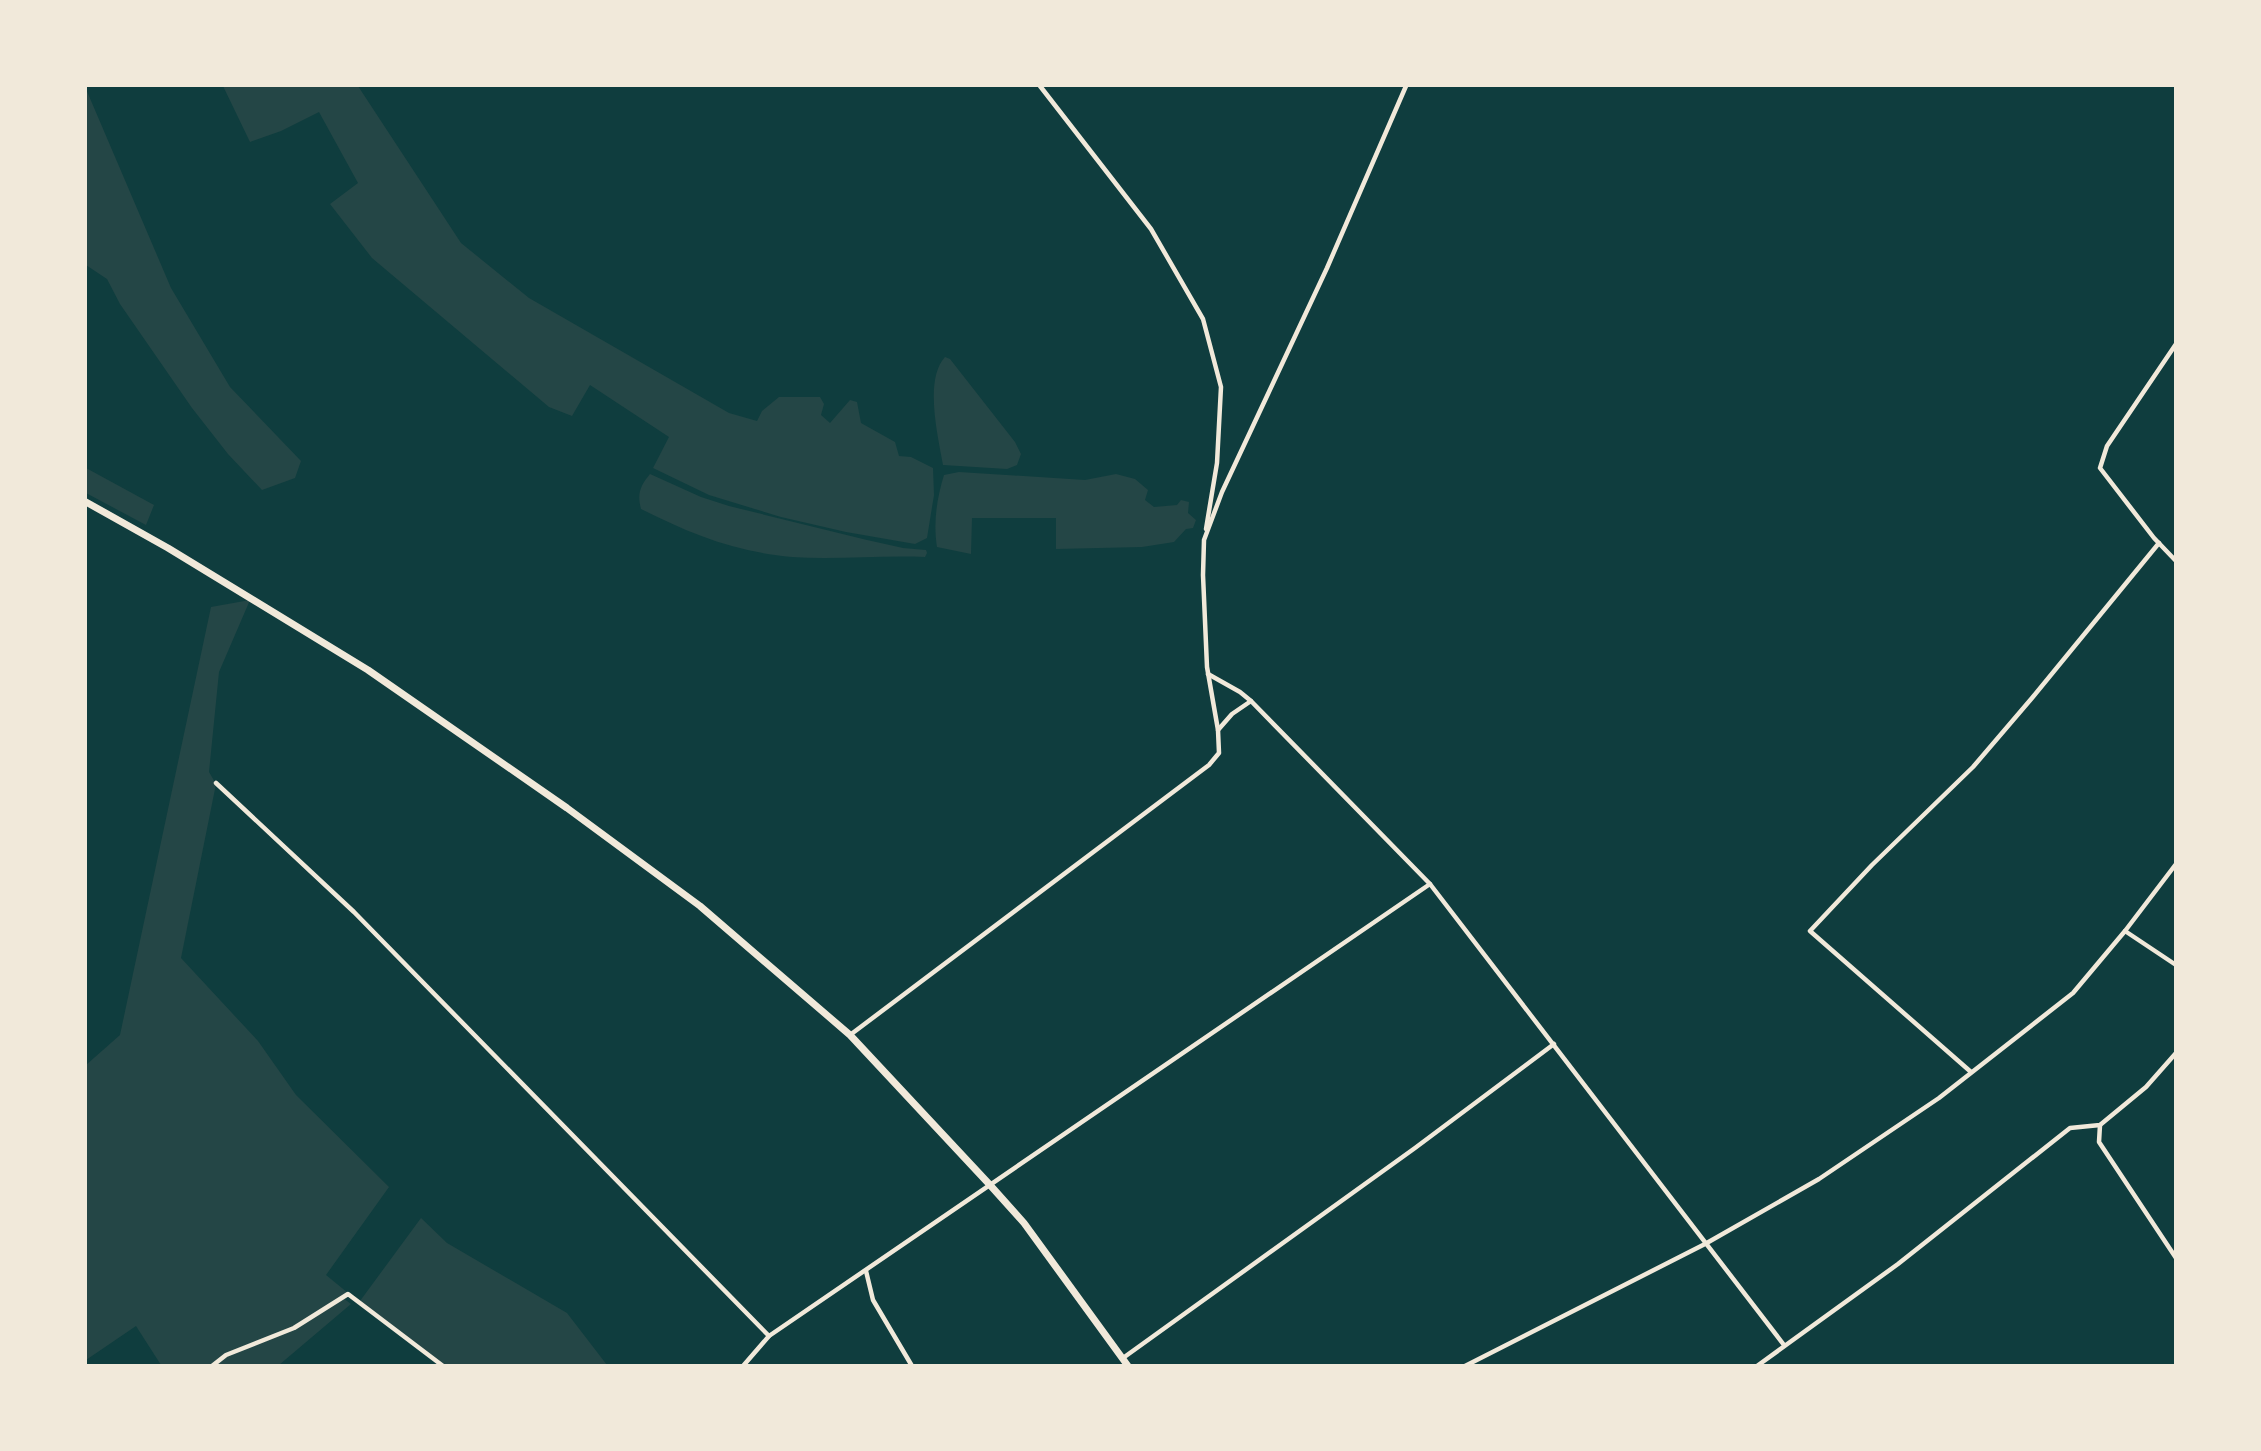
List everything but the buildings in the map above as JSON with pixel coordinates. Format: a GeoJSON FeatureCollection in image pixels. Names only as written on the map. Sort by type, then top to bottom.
{"type":"FeatureCollection","features":[{"type":"Feature","properties":{"kind":"main road"},"geometry":{"type":"LineString","coordinates":[[86,502],[168,548],[368,670],[567,808],[700,906],[850,1035],[990,1185],[1024,1223],[1128,1365]]}},
{"type":"Feature","properties":{"kind":"street"},"geometry":{"type":"LineString","coordinates":[[850,1035],[1209,765],[1219,753],[1218,730],[1207,667],[1203,575],[1204,540],[1217,463],[1221,387],[1203,320],[1151,229],[1040,86]]}},
{"type":"Feature","properties":{"kind":"street"},"geometry":{"type":"LineString","coordinates":[[1204,540],[1222,492],[1326,268],[1406,86]]}},
{"type":"Feature","properties":{"kind":"street"},"geometry":{"type":"LineString","coordinates":[[2175,344],[2107,446],[2100,468],[2175,561]]}},
{"type":"Feature","properties":{"kind":"street"},"geometry":{"type":"LineString","coordinates":[[1971,1072],[1810,932],[1872,865],[1973,767],[2159,543]]}},
{"type":"Feature","properties":{"kind":"street"},"geometry":{"type":"LineString","coordinates":[[1208,675],[1240,692],[1251,701],[1430,884],[1784,1345]]}},
{"type":"Feature","properties":{"kind":"street"},"geometry":{"type":"LineString","coordinates":[[1218,730],[1232,714],[1251,701]]}},
{"type":"Feature","properties":{"kind":"street"},"geometry":{"type":"LineString","coordinates":[[216,783],[362,920],[769,1336]]}},
{"type":"Feature","properties":{"kind":"street"},"geometry":{"type":"LineString","coordinates":[[1464,1365],[1705,1244],[1819,1179],[1938,1098],[2073,993],[2125,931],[2175,864]]}},
{"type":"Feature","properties":{"kind":"street"},"geometry":{"type":"LineString","coordinates":[[742,1365],[769,1336],[1430,884]]}},
{"type":"Feature","properties":{"kind":"street"},"geometry":{"type":"LineString","coordinates":[[2125,931],[2175,965]]}},
{"type":"Feature","properties":{"kind":"street"},"geometry":{"type":"LineString","coordinates":[[1123,1359],[1554,1044]]}},
{"type":"Feature","properties":{"kind":"street"},"geometry":{"type":"LineString","coordinates":[[1757,1365],[1898,1264],[2070,1128],[2100,1125],[2146,1087],[2175,1053]]}},
{"type":"Feature","properties":{"kind":"street"},"geometry":{"type":"LineString","coordinates":[[2100,1125],[2099,1142],[2175,1258]]}},
{"type":"Feature","properties":{"kind":"street"},"geometry":{"type":"LineString","coordinates":[[866,1271],[873,1300],[912,1365]]}},
{"type":"Feature","properties":{"kind":"street"},"geometry":{"type":"LineString","coordinates":[[212,1365],[226,1355],[294,1328],[348,1294],[443,1365]]}},
{"type":"Feature","properties":{"kind":"shaded area"},"geometry":{"type":"Polygon","coordinates":[[[223,86],[358,86],[461,243],[529,298],[729,413],[757,421],[762,411],[779,397],[820,397],[824,404],[821,415],[830,423],[850,400],[857,402],[861,423],[895,442],[899,456],[911,457],[933,468],[934,495],[927,538],[915,544],[846,532],[781,517],[709,495],[653,468],[669,437],[590,385],[572,416],[549,407],[372,258],[330,204],[358,183],[319,112],[281,131],[250,142],[223,86]]]}},
{"type":"Feature","properties":{"kind":"shaded area"},"geometry":{"type":"Polygon","coordinates":[[[86,89],[171,288],[230,387],[301,461],[295,478],[262,490],[228,454],[192,408],[120,304],[107,279],[86,265],[86,89]]]}},
{"type":"Feature","properties":{"kind":"shaded area"},"geometry":{"type":"Polygon","coordinates":[[[945,357],[950,359],[1015,442],[1021,454],[1017,465],[1007,469],[943,465],[934,409],[934,394],[935,380],[945,357]]]}},
{"type":"Feature","properties":{"kind":"shaded area"},"geometry":{"type":"Polygon","coordinates":[[[86,468],[154,505],[146,525],[86,493],[86,468]]]}},
{"type":"Feature","properties":{"kind":"shaded area"},"geometry":{"type":"Polygon","coordinates":[[[959,472],[1085,480],[1116,474],[1135,479],[1148,490],[1145,500],[1154,507],[1177,505],[1181,500],[1189,502],[1188,513],[1196,520],[1193,528],[1186,529],[1174,542],[1142,547],[1056,549],[1056,518],[972,518],[971,554],[937,547],[935,528],[939,492],[944,475],[959,472]]]}},
{"type":"Feature","properties":{"kind":"shaded area"},"geometry":{"type":"Polygon","coordinates":[[[650,474],[701,497],[729,506],[867,540],[903,548],[926,550],[927,553],[925,557],[809,558],[771,555],[732,546],[696,534],[641,509],[640,490],[650,474]]]}},
{"type":"Feature","properties":{"kind":"shaded area"},"geometry":{"type":"Polygon","coordinates":[[[250,600],[219,672],[209,772],[216,784],[181,958],[258,1041],[296,1095],[389,1187],[326,1275],[348,1293],[293,1328],[225,1354],[211,1365],[161,1365],[136,1326],[86,1360],[86,1065],[120,1035],[211,607],[250,600]]]}},
{"type":"Feature","properties":{"kind":"shaded area"},"geometry":{"type":"Polygon","coordinates":[[[421,1218],[447,1243],[567,1313],[607,1365],[444,1365],[360,1301],[421,1218]]]}},
{"type":"Feature","properties":{"kind":"shaded area"},"geometry":{"type":"Polygon","coordinates":[[[343,1298],[351,1304],[279,1365],[213,1366],[226,1356],[294,1329],[343,1298]]]}}]}
